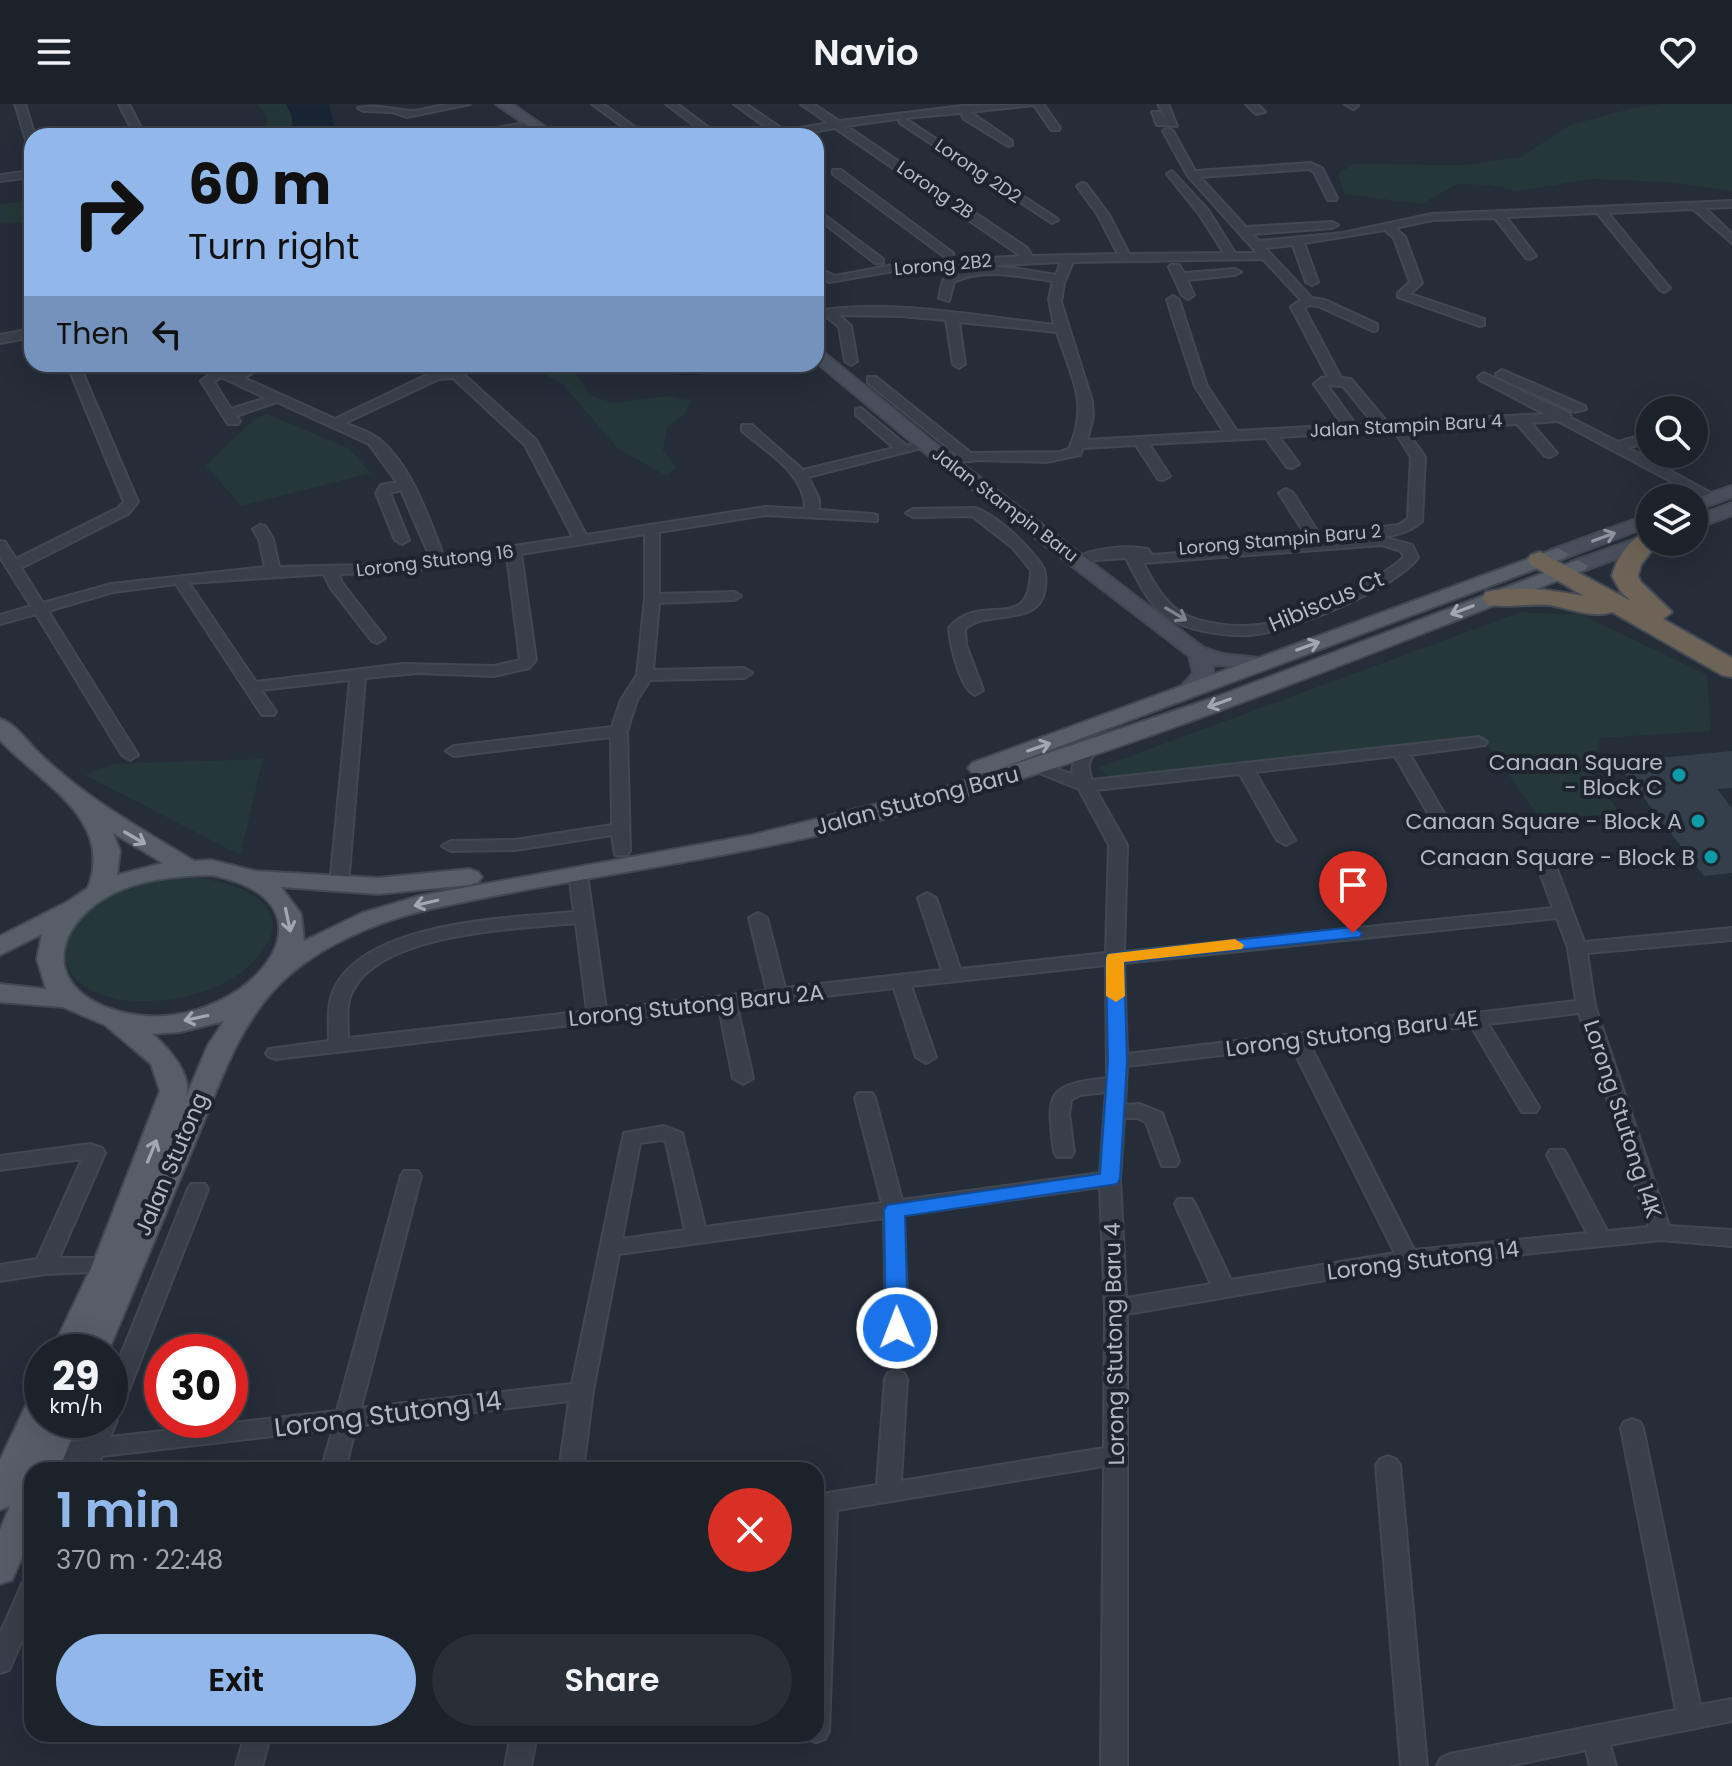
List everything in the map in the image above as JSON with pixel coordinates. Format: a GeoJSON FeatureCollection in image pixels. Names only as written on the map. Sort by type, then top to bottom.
{"type":"FeatureCollection","features":[{"type":"Feature","properties":{"kind":"highway"},"geometry":{"type":"LineString","coordinates":[[1636,553],[1625,576],[1649,616]]}},
{"type":"Feature","properties":{"kind":"highway"},"geometry":{"type":"LineString","coordinates":[[1559,563],[1732,669]]}},
{"type":"Feature","properties":{"kind":"highway"},"geometry":{"type":"LineString","coordinates":[[1495,598],[1569,599],[1649,616],[1732,654]]}},
{"type":"Feature","properties":{"kind":"main road","name":"Jalan Stutong Baru"},"geometry":{"type":"LineString","coordinates":[[265,984],[291,961],[343,929],[393,911],[722,848],[862,817],[1040,768],[1495,598],[1559,563]]}},
{"type":"Feature","properties":{"kind":"main road","name":"Jalan Stutong Baru"},"geometry":{"type":"LineString","coordinates":[[249,877],[339,885],[439,882],[620,840],[852,804],[962,773],[1055,742],[1262,663],[1559,563]]}},
{"type":"Feature","properties":{"kind":"main road"},"geometry":{"type":"LineString","coordinates":[[0,726],[30,758],[86,806],[187,867]]}},
{"type":"Feature","properties":{"kind":"main road"},"geometry":{"type":"LineString","coordinates":[[68,999],[52,970],[49,947],[63,920],[92,896],[107,872],[108,843],[86,806]]}},
{"type":"Feature","properties":{"kind":"main road"},"geometry":{"type":"LineString","coordinates":[[0,947],[92,896],[145,872],[187,867],[249,877],[266,884],[276,893],[291,918],[288,951],[265,984],[237,1005],[212,1015],[169,1024],[145,1025],[114,1020],[68,999],[0,993]]}},
{"type":"Feature","properties":{"kind":"main road","name":"Jalan Stutong"},"geometry":{"type":"LineString","coordinates":[[100,1334],[222,1045],[265,984]]}},
{"type":"Feature","properties":{"kind":"main road","name":"Jalan Stutong"},"geometry":{"type":"LineString","coordinates":[[75,1334],[107,1266],[174,1091],[170,1069],[161,1055],[114,1020]]}},
{"type":"Feature","properties":{"kind":"main road"},"geometry":{"type":"LineString","coordinates":[[0,1496],[27,1438]]}},
{"type":"Feature","properties":{"kind":"main road"},"geometry":{"type":"LineString","coordinates":[[46,1461],[56,1438]]}},
{"type":"Feature","properties":{"kind":"main road"},"geometry":{"type":"LineString","coordinates":[[0,1570],[24,1514]]}},
{"type":"Feature","properties":{"kind":"street"},"geometry":{"type":"LineString","coordinates":[[20,104],[27,128]]}},
{"type":"Feature","properties":{"kind":"street"},"geometry":{"type":"LineString","coordinates":[[124,104],[136,128]]}},
{"type":"Feature","properties":{"kind":"street"},"geometry":{"type":"LineString","coordinates":[[363,108],[395,109],[407,114],[465,104]]}},
{"type":"Feature","properties":{"kind":"street"},"geometry":{"type":"LineString","coordinates":[[503,104],[539,128]]}},
{"type":"Feature","properties":{"kind":"street"},"geometry":{"type":"LineString","coordinates":[[597,104],[631,128]]}},
{"type":"Feature","properties":{"kind":"street"},"geometry":{"type":"LineString","coordinates":[[671,104],[704,128]]}},
{"type":"Feature","properties":{"kind":"street"},"geometry":{"type":"LineString","coordinates":[[739,104],[769,128]]}},
{"type":"Feature","properties":{"kind":"street","name":"Lorong 2B"},"geometry":{"type":"LineString","coordinates":[[806,104],[1026,255]]}},
{"type":"Feature","properties":{"kind":"street"},"geometry":{"type":"LineString","coordinates":[[842,127],[966,113],[983,106],[1029,104]]}},
{"type":"Feature","properties":{"kind":"street"},"geometry":{"type":"LineString","coordinates":[[1038,104],[1055,128]]}},
{"type":"Feature","properties":{"kind":"street"},"geometry":{"type":"LineString","coordinates":[[1251,104],[1260,112]]}},
{"type":"Feature","properties":{"kind":"street"},"geometry":{"type":"LineString","coordinates":[[824,129],[966,113],[1008,143]]}},
{"type":"Feature","properties":{"kind":"street","name":"Lorong 2D2"},"geometry":{"type":"LineString","coordinates":[[904,121],[1052,220]]}},
{"type":"Feature","properties":{"kind":"street"},"geometry":{"type":"LineString","coordinates":[[510,128],[533,124]]}},
{"type":"Feature","properties":{"kind":"street"},"geometry":{"type":"LineString","coordinates":[[1168,131],[1192,174],[1308,301]]}},
{"type":"Feature","properties":{"kind":"street"},"geometry":{"type":"LineString","coordinates":[[1192,174],[1311,166],[1318,170],[1332,198]]}},
{"type":"Feature","properties":{"kind":"street"},"geometry":{"type":"LineString","coordinates":[[837,172],[949,255]]}},
{"type":"Feature","properties":{"kind":"street"},"geometry":{"type":"LineString","coordinates":[[1172,174],[1204,212],[1232,257]]}},
{"type":"Feature","properties":{"kind":"street"},"geometry":{"type":"LineString","coordinates":[[0,178],[24,175]]}},
{"type":"Feature","properties":{"kind":"street"},"geometry":{"type":"LineString","coordinates":[[1082,186],[1103,215],[1124,256]]}},
{"type":"Feature","properties":{"kind":"street"},"geometry":{"type":"LineString","coordinates":[[1256,245],[1297,241],[1432,217],[1732,204]]}},
{"type":"Feature","properties":{"kind":"street"},"geometry":{"type":"LineString","coordinates":[[1696,206],[1732,240]]}},
{"type":"Feature","properties":{"kind":"street"},"geometry":{"type":"LineString","coordinates":[[1600,210],[1664,288]]}},
{"type":"Feature","properties":{"kind":"street"},"geometry":{"type":"LineString","coordinates":[[1499,215],[1530,256]]}},
{"type":"Feature","properties":{"kind":"street"},"geometry":{"type":"LineString","coordinates":[[824,218],[879,261]]}},
{"type":"Feature","properties":{"kind":"street"},"geometry":{"type":"LineString","coordinates":[[1244,231],[1332,225]]}},
{"type":"Feature","properties":{"kind":"street"},"geometry":{"type":"LineString","coordinates":[[1386,226],[1399,237],[1416,283],[1402,295],[1480,322]]}},
{"type":"Feature","properties":{"kind":"street"},"geometry":{"type":"LineString","coordinates":[[1297,241],[1312,282]]}},
{"type":"Feature","properties":{"kind":"street"},"geometry":{"type":"LineString","coordinates":[[824,270],[949,255],[1026,255],[1055,248]]}},
{"type":"Feature","properties":{"kind":"street","name":"Lorong 2B2"},"geometry":{"type":"LineString","coordinates":[[824,275],[833,280],[899,267],[1026,255],[1069,258],[1266,256]]}},
{"type":"Feature","properties":{"kind":"street"},"geometry":{"type":"LineString","coordinates":[[1170,257],[1188,295]]}},
{"type":"Feature","properties":{"kind":"street"},"geometry":{"type":"LineString","coordinates":[[1069,258],[1055,301],[1062,329],[1083,378],[1088,412],[1079,444]]}},
{"type":"Feature","properties":{"kind":"street"},"geometry":{"type":"LineString","coordinates":[[945,298],[949,280],[960,275],[993,272],[1060,279]]}},
{"type":"Feature","properties":{"kind":"street"},"geometry":{"type":"LineString","coordinates":[[1180,277],[1235,272]]}},
{"type":"Feature","properties":{"kind":"street"},"geometry":{"type":"LineString","coordinates":[[1173,300],[1201,386],[1233,436]]}},
{"type":"Feature","properties":{"kind":"street"},"geometry":{"type":"LineString","coordinates":[[1336,380],[1297,307],[1308,301],[1321,303],[1373,327]]}},
{"type":"Feature","properties":{"kind":"street"},"geometry":{"type":"LineString","coordinates":[[824,314],[874,310],[1062,329]]}},
{"type":"Feature","properties":{"kind":"street"},"geometry":{"type":"LineString","coordinates":[[824,315],[845,326],[851,361]]}},
{"type":"Feature","properties":{"kind":"street"},"geometry":{"type":"LineString","coordinates":[[952,317],[959,364]]}},
{"type":"Feature","properties":{"kind":"street"},"geometry":{"type":"LineString","coordinates":[[0,339],[24,334]]}},
{"type":"Feature","properties":{"kind":"street","name":"Jalan Stampin Baru"},"geometry":{"type":"LineString","coordinates":[[824,361],[926,445],[1197,652],[1219,660],[1262,663]]}},
{"type":"Feature","properties":{"kind":"street"},"geometry":{"type":"LineString","coordinates":[[14,566],[123,511],[131,502],[76,372]]}},
{"type":"Feature","properties":{"kind":"street"},"geometry":{"type":"LineString","coordinates":[[278,398],[230,418],[207,381],[220,372],[338,422],[374,441],[389,456],[406,485],[439,562]]}},
{"type":"Feature","properties":{"kind":"street"},"geometry":{"type":"LineString","coordinates":[[234,378],[245,372]]}},
{"type":"Feature","properties":{"kind":"street"},"geometry":{"type":"LineString","coordinates":[[338,422],[437,375],[456,374],[531,443],[582,541]]}},
{"type":"Feature","properties":{"kind":"street"},"geometry":{"type":"LineString","coordinates":[[1580,409],[1505,375],[1484,377],[1620,446],[1723,510],[1732,491]]}},
{"type":"Feature","properties":{"kind":"street"},"geometry":{"type":"LineString","coordinates":[[872,380],[966,455]]}},
{"type":"Feature","properties":{"kind":"street"},"geometry":{"type":"LineString","coordinates":[[1352,429],[1320,384],[1336,380],[1347,382],[1391,427]]}},
{"type":"Feature","properties":{"kind":"street"},"geometry":{"type":"LineString","coordinates":[[861,412],[904,450]]}},
{"type":"Feature","properties":{"kind":"street","name":"Jalan Stampin Baru 4"},"geometry":{"type":"LineString","coordinates":[[947,461],[966,455],[1056,457],[1071,454],[1079,444],[1565,417]]}},
{"type":"Feature","properties":{"kind":"street"},"geometry":{"type":"LineString","coordinates":[[1521,420],[1550,453]]}},
{"type":"Feature","properties":{"kind":"street","name":"Lorong Stampin Baru 2"},"geometry":{"type":"LineString","coordinates":[[1079,561],[1412,526],[1416,515],[1418,457],[1391,427]]}},
{"type":"Feature","properties":{"kind":"street"},"geometry":{"type":"LineString","coordinates":[[747,428],[799,475],[812,491],[812,512]]}},
{"type":"Feature","properties":{"kind":"street"},"geometry":{"type":"LineString","coordinates":[[1270,434],[1292,464]]}},
{"type":"Feature","properties":{"kind":"street"},"geometry":{"type":"LineString","coordinates":[[1140,441],[1163,476]]}},
{"type":"Feature","properties":{"kind":"street"},"geometry":{"type":"LineString","coordinates":[[1620,446],[1636,441]]}},
{"type":"Feature","properties":{"kind":"street"},"geometry":{"type":"LineString","coordinates":[[799,475],[926,445]]}},
{"type":"Feature","properties":{"kind":"street"},"geometry":{"type":"LineString","coordinates":[[406,485],[383,491],[400,535],[424,526]]}},
{"type":"Feature","properties":{"kind":"street"},"geometry":{"type":"LineString","coordinates":[[1286,493],[1314,537]]}},
{"type":"Feature","properties":{"kind":"street"},"geometry":{"type":"LineString","coordinates":[[913,513],[975,512],[1004,505]]}},
{"type":"Feature","properties":{"kind":"street","name":"Lorong Stutong 16"},"geometry":{"type":"LineString","coordinates":[[0,620],[111,588],[273,571],[404,568],[765,511],[872,518]]}},
{"type":"Feature","properties":{"kind":"street"},"geometry":{"type":"LineString","coordinates":[[975,512],[1034,560],[1039,576],[1035,600],[1031,605],[1005,614],[970,618],[957,628],[958,645],[975,690]]}},
{"type":"Feature","properties":{"kind":"street"},"geometry":{"type":"LineString","coordinates":[[260,529],[266,539],[273,571]]}},
{"type":"Feature","properties":{"kind":"street"},"geometry":{"type":"LineString","coordinates":[[451,846],[620,840],[619,731],[629,700],[645,675],[652,599],[652,530]]}},
{"type":"Feature","properties":{"kind":"street"},"geometry":{"type":"LineString","coordinates":[[1559,563],[1636,538]]}},
{"type":"Feature","properties":{"kind":"street","name":"Hibiscus Ct"},"geometry":{"type":"LineString","coordinates":[[1383,541],[1407,548],[1411,558],[1407,565],[1373,586],[1254,630],[1179,618],[1154,599],[1135,553],[1148,560],[1383,541]]}},
{"type":"Feature","properties":{"kind":"street"},"geometry":{"type":"LineString","coordinates":[[0,545],[130,755]]}},
{"type":"Feature","properties":{"kind":"street"},"geometry":{"type":"LineString","coordinates":[[251,687],[426,667],[481,673],[524,665],[528,660],[514,552]]}},
{"type":"Feature","properties":{"kind":"street"},"geometry":{"type":"LineString","coordinates":[[331,572],[335,584],[377,638]]}},
{"type":"Feature","properties":{"kind":"street"},"geometry":{"type":"LineString","coordinates":[[180,580],[268,712]]}},
{"type":"Feature","properties":{"kind":"street"},"geometry":{"type":"LineString","coordinates":[[652,599],[734,596]]}},
{"type":"Feature","properties":{"kind":"street"},"geometry":{"type":"LineString","coordinates":[[1188,690],[1203,674],[1203,662],[1197,652]]}},
{"type":"Feature","properties":{"kind":"street"},"geometry":{"type":"LineString","coordinates":[[645,675],[744,673]]}},
{"type":"Feature","properties":{"kind":"street"},"geometry":{"type":"LineString","coordinates":[[339,885],[358,674]]}},
{"type":"Feature","properties":{"kind":"street"},"geometry":{"type":"LineString","coordinates":[[454,751],[619,731]]}},
{"type":"Feature","properties":{"kind":"street"},"geometry":{"type":"LineString","coordinates":[[1040,768],[1086,786],[1479,742]]}},
{"type":"Feature","properties":{"kind":"street"},"geometry":{"type":"LineString","coordinates":[[1086,786],[1080,770],[1082,755],[1088,751]]}},
{"type":"Feature","properties":{"kind":"street"},"geometry":{"type":"LineString","coordinates":[[1400,751],[1441,822]]}},
{"type":"Feature","properties":{"kind":"street"},"geometry":{"type":"LineString","coordinates":[[1245,768],[1286,840]]}},
{"type":"Feature","properties":{"kind":"street","name":"Lorong Stutong Baru 4"},"geometry":{"type":"LineString","coordinates":[[1086,786],[1118,845],[1115,958],[1118,1061],[1110,1179],[1116,1308],[1114,1766]]}},
{"type":"Feature","properties":{"kind":"street","name":"Lorong Stutong 14K"},"geometry":{"type":"LineString","coordinates":[[1544,859],[1577,948],[1586,1006],[1661,1233]]}},
{"type":"Feature","properties":{"kind":"street"},"geometry":{"type":"LineString","coordinates":[[578,874],[597,1014]]}},
{"type":"Feature","properties":{"kind":"street"},"geometry":{"type":"LineString","coordinates":[[927,898],[953,975]]}},
{"type":"Feature","properties":{"kind":"street","name":"Lorong Stutong Baru 2A"},"geometry":{"type":"LineString","coordinates":[[276,1053],[597,1014],[727,1003],[953,975],[1562,912]]}},
{"type":"Feature","properties":{"kind":"street"},"geometry":{"type":"LineString","coordinates":[[339,1046],[339,1003],[347,984],[375,959],[388,952],[429,934],[584,917]]}},
{"type":"Feature","properties":{"kind":"street"},"geometry":{"type":"LineString","coordinates":[[758,918],[778,997]]}},
{"type":"Feature","properties":{"kind":"street"},"geometry":{"type":"LineString","coordinates":[[1577,948],[1732,934]]}},
{"type":"Feature","properties":{"kind":"street"},"geometry":{"type":"LineString","coordinates":[[901,982],[926,1057]]}},
{"type":"Feature","properties":{"kind":"street"},"geometry":{"type":"LineString","coordinates":[[727,1003],[743,1078]]}},
{"type":"Feature","properties":{"kind":"street","name":"Lorong Stutong Baru 4E"},"geometry":{"type":"LineString","coordinates":[[1118,1061],[1586,1006]]}},
{"type":"Feature","properties":{"kind":"street"},"geometry":{"type":"LineString","coordinates":[[1476,1019],[1529,1107]]}},
{"type":"Feature","properties":{"kind":"street"},"geometry":{"type":"LineString","coordinates":[[1298,1039],[1408,1258]]}},
{"type":"Feature","properties":{"kind":"street"},"geometry":{"type":"LineString","coordinates":[[1064,1152],[1058,1102],[1062,1094],[1072,1089],[1116,1084]]}},
{"type":"Feature","properties":{"kind":"street"},"geometry":{"type":"LineString","coordinates":[[865,1098],[894,1210],[897,1328]]}},
{"type":"Feature","properties":{"kind":"street"},"geometry":{"type":"LineString","coordinates":[[1115,1112],[1140,1111],[1155,1118],[1169,1161]]}},
{"type":"Feature","properties":{"kind":"street"},"geometry":{"type":"LineString","coordinates":[[572,1462],[582,1391],[628,1141],[636,1136],[664,1133],[675,1138],[697,1236]]}},
{"type":"Feature","properties":{"kind":"street"},"geometry":{"type":"LineString","coordinates":[[0,1163],[90,1151],[95,1153],[45,1266]]}},
{"type":"Feature","properties":{"kind":"street"},"geometry":{"type":"LineString","coordinates":[[1557,1155],[1601,1240]]}},
{"type":"Feature","properties":{"kind":"street"},"geometry":{"type":"LineString","coordinates":[[335,1462],[411,1176]]}},
{"type":"Feature","properties":{"kind":"street"},"geometry":{"type":"LineString","coordinates":[[610,1248],[1110,1179]]}},
{"type":"Feature","properties":{"kind":"street"},"geometry":{"type":"LineString","coordinates":[[128,1365],[198,1189]]}},
{"type":"Feature","properties":{"kind":"street"},"geometry":{"type":"LineString","coordinates":[[1185,1204],[1224,1289]]}},
{"type":"Feature","properties":{"kind":"street","name":"Lorong Stutong 14"},"geometry":{"type":"LineString","coordinates":[[1116,1308],[1408,1258],[1661,1233],[1732,1238]]}},
{"type":"Feature","properties":{"kind":"street"},"geometry":{"type":"LineString","coordinates":[[0,1273],[45,1266],[107,1266]]}},
{"type":"Feature","properties":{"kind":"street"},"geometry":{"type":"LineString","coordinates":[[888,1493],[896,1379]]}},
{"type":"Feature","properties":{"kind":"street","name":"Lorong Stutong 14"},"geometry":{"type":"LineString","coordinates":[[46,1461],[90,1459],[348,1419],[582,1391]]}},
{"type":"Feature","properties":{"kind":"street"},"geometry":{"type":"LineString","coordinates":[[1632,1428],[1690,1717]]}},
{"type":"Feature","properties":{"kind":"street"},"geometry":{"type":"LineString","coordinates":[[90,1459],[99,1438]]}},
{"type":"Feature","properties":{"kind":"street"},"geometry":{"type":"LineString","coordinates":[[824,1504],[1117,1455]]}},
{"type":"Feature","properties":{"kind":"street"},"geometry":{"type":"LineString","coordinates":[[1388,1465],[1414,1766]]}},
{"type":"Feature","properties":{"kind":"street"},"geometry":{"type":"LineString","coordinates":[[0,1662],[24,1607]]}},
{"type":"Feature","properties":{"kind":"street"},"geometry":{"type":"LineString","coordinates":[[1450,1766],[1732,1710]]}},
{"type":"Feature","properties":{"kind":"street"},"geometry":{"type":"LineString","coordinates":[[1595,1736],[1603,1766]]}},
{"type":"Feature","properties":{"kind":"street"},"geometry":{"type":"LineString","coordinates":[[249,1766],[256,1742]]}},
{"type":"Feature","properties":{"kind":"street"},"geometry":{"type":"LineString","coordinates":[[518,1766],[522,1742]]}},
{"type":"Feature","properties":{"kind":"shaded area"},"geometry":{"type":"Polygon","coordinates":[[[257,104],[286,104],[292,117],[292,128],[264,128],[268,116],[257,104]]]}},
{"type":"Feature","properties":{"kind":"shaded area"},"geometry":{"type":"Polygon","coordinates":[[[1662,104],[1732,104],[1732,191],[1668,182],[1591,179],[1518,191],[1489,185],[1457,184],[1421,204],[1344,194],[1338,173],[1355,164],[1466,165],[1521,157],[1570,125],[1662,104]]]}},
{"type":"Feature","properties":{"kind":"shaded area"},"geometry":{"type":"Polygon","coordinates":[[[24,202],[24,222],[0,223],[0,204],[24,202]]]}},
{"type":"Feature","properties":{"kind":"shaded area"},"geometry":{"type":"Polygon","coordinates":[[[543,372],[574,372],[589,395],[613,403],[667,396],[691,401],[684,415],[667,427],[663,450],[676,467],[667,476],[617,448],[563,384],[543,372]]]}},
{"type":"Feature","properties":{"kind":"shaded area"},"geometry":{"type":"Polygon","coordinates":[[[267,414],[348,448],[371,473],[241,506],[206,465],[252,421],[267,414]]]}},
{"type":"Feature","properties":{"kind":"shaded area"},"geometry":{"type":"Polygon","coordinates":[[[1521,612],[1582,615],[1707,675],[1711,731],[1600,738],[1592,775],[1620,813],[1541,820],[1482,737],[1110,777],[1098,768],[1521,612]]]}},
{"type":"Feature","properties":{"kind":"shaded area"},"geometry":{"type":"Polygon","coordinates":[[[263,759],[240,855],[85,775],[114,764],[263,759]]]}},
{"type":"Feature","properties":{"kind":"shaded area"},"geometry":{"type":"Polygon","coordinates":[[[185,877],[224,883],[243,890],[258,899],[269,911],[273,926],[268,943],[252,963],[214,988],[169,999],[139,1001],[114,998],[90,990],[73,976],[66,956],[67,941],[86,912],[116,893],[151,882],[185,877]]]}},
{"type":"Feature","properties":{"kind":"water"},"geometry":{"type":"Polygon","coordinates":[[[286,104],[329,104],[335,128],[292,128],[292,117],[286,104]]]}},
{"type":"Feature","properties":{"kind":"water"},"geometry":{"type":"Polygon","coordinates":[[[661,372],[713,372],[689,375],[661,372]]]}},
{"type":"Feature","properties":{"kind":"building"},"geometry":{"type":"Polygon","coordinates":[[[1732,751],[1732,788],[1717,789],[1732,808],[1732,873],[1704,876],[1616,762],[1732,751]]]}},
{"type":"Feature","properties":{"kind":"slow traffic"},"geometry":{"type":"LineString","coordinates":[[1116,996],[1115,958],[1235,945]]}},
{"type":"Feature","properties":{"kind":"place","name":"Canaan Square - Block C"},"geometry":{"type":"Point","coordinates":[1679,775]}},
{"type":"Feature","properties":{"kind":"place","name":"Canaan Square - Block A"},"geometry":{"type":"Point","coordinates":[1698,821]}},
{"type":"Feature","properties":{"kind":"place","name":"Canaan Square - Block B"},"geometry":{"type":"Point","coordinates":[1711,857]}},
{"type":"Feature","properties":{"kind":"route"},"geometry":{"type":"LineString","coordinates":[[897,1328],[894,1210],[1110,1179],[1118,1061],[1115,958],[1353,933]]}}]}
